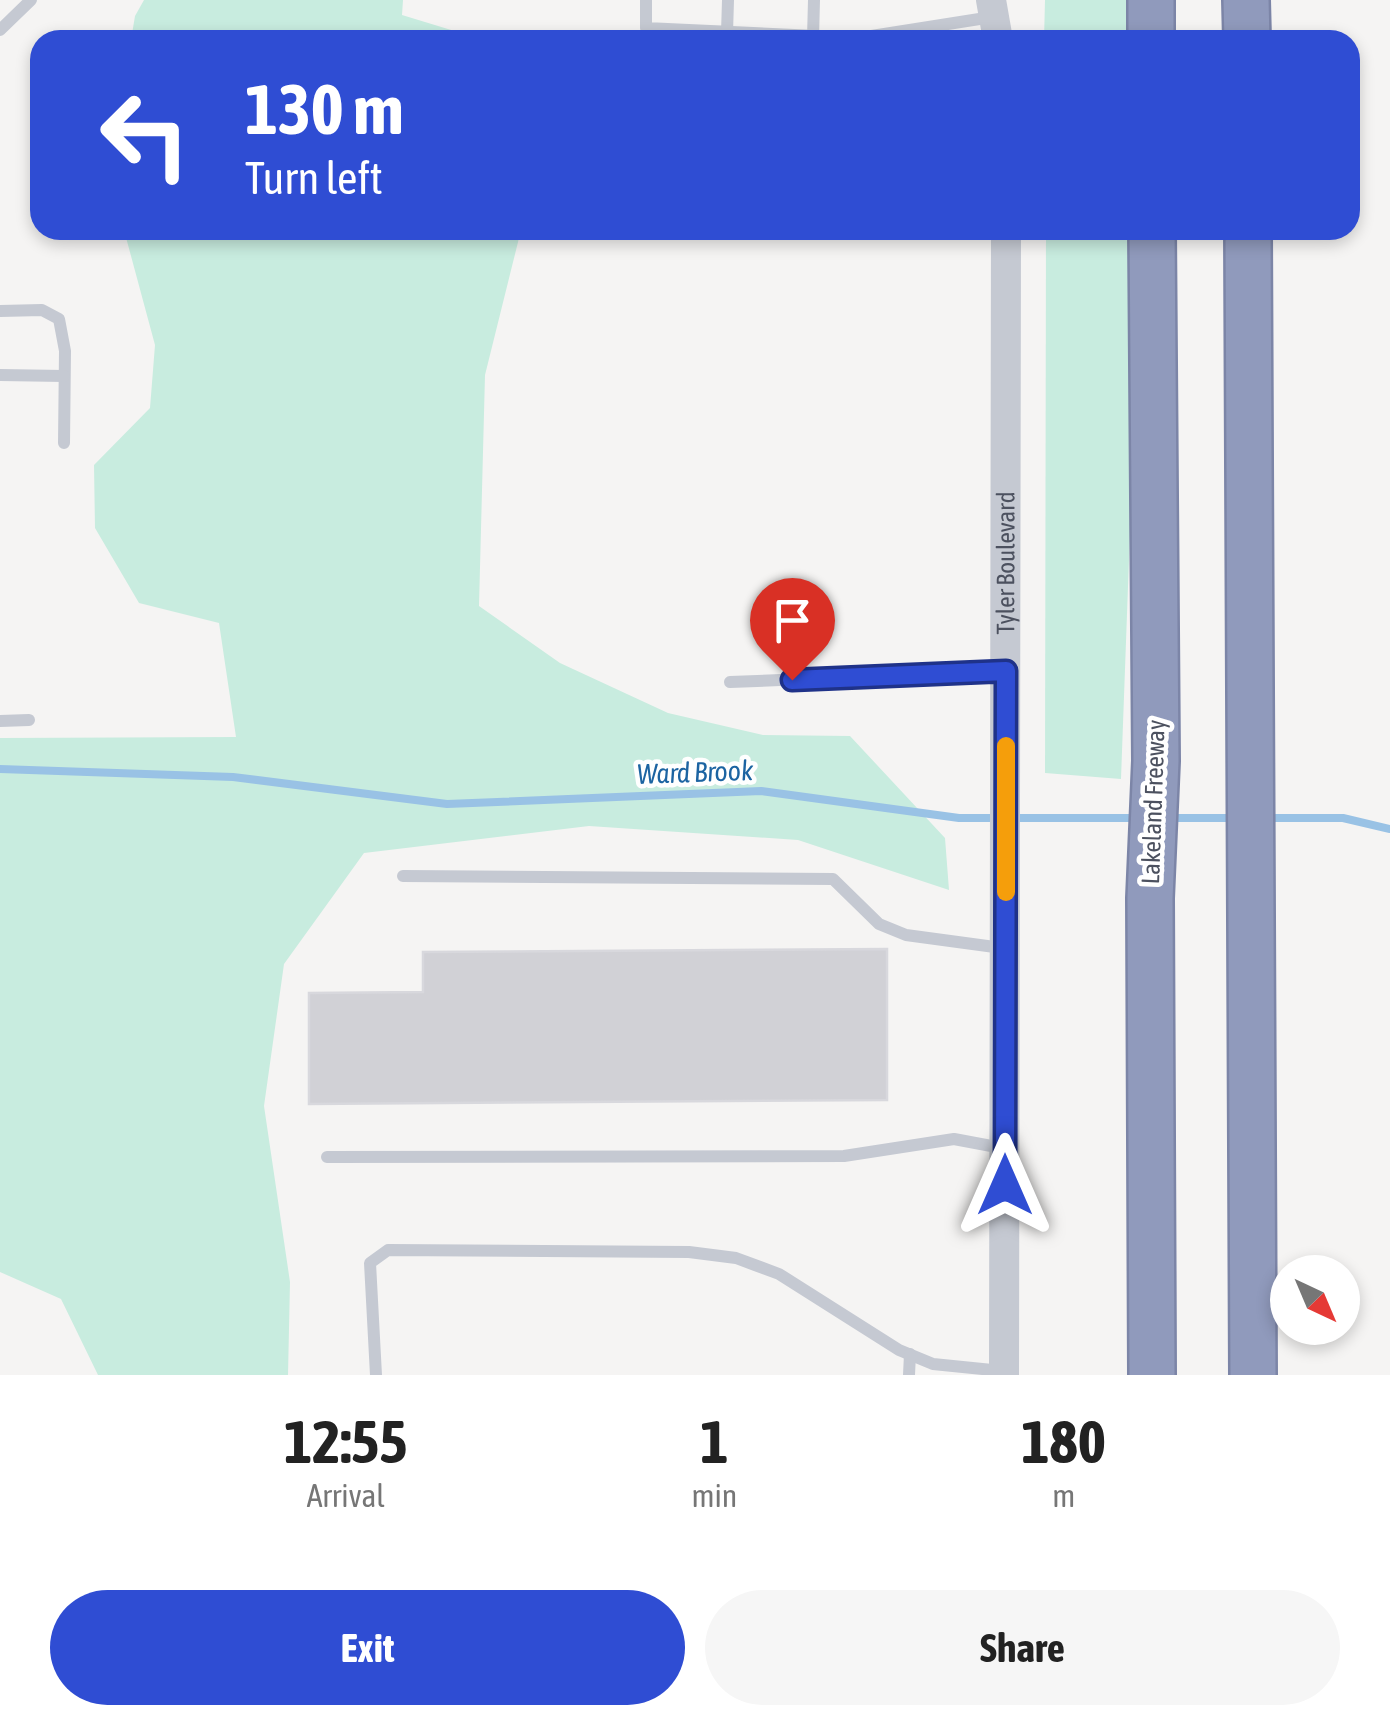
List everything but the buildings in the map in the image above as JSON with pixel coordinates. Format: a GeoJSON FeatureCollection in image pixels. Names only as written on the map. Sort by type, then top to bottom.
{"type":"FeatureCollection","features":[{"type":"Feature","properties":{"kind":"highway"},"geometry":{"type":"LineString","coordinates":[[1151,0],[1151,30]]}},
{"type":"Feature","properties":{"kind":"highway"},"geometry":{"type":"LineString","coordinates":[[1246,0],[1246,30]]}},
{"type":"Feature","properties":{"kind":"highway","name":"Lakeland Freeway"},"geometry":{"type":"LineString","coordinates":[[1152,240],[1156,761],[1150,898],[1152,1375]]}},
{"type":"Feature","properties":{"kind":"highway"},"geometry":{"type":"LineString","coordinates":[[1248,240],[1253,1375]]}},
{"type":"Feature","properties":{"kind":"street","name":"Tyler Boulevard"},"geometry":{"type":"LineString","coordinates":[[1004,1373],[1006,240]]}},
{"type":"Feature","properties":{"kind":"lane"},"geometry":{"type":"LineString","coordinates":[[0,30],[31,0]]}},
{"type":"Feature","properties":{"kind":"lane"},"geometry":{"type":"LineString","coordinates":[[646,0],[646,28],[679,30]]}},
{"type":"Feature","properties":{"kind":"lane"},"geometry":{"type":"LineString","coordinates":[[728,0],[728,30]]}},
{"type":"Feature","properties":{"kind":"lane"},"geometry":{"type":"LineString","coordinates":[[813,30],[814,0]]}},
{"type":"Feature","properties":{"kind":"lane"},"geometry":{"type":"LineString","coordinates":[[916,30],[994,19]]}},
{"type":"Feature","properties":{"kind":"lane"},"geometry":{"type":"LineString","coordinates":[[0,311],[42,310],[59,319],[64,443]]}},
{"type":"Feature","properties":{"kind":"lane"},"geometry":{"type":"LineString","coordinates":[[0,376],[64,376]]}},
{"type":"Feature","properties":{"kind":"lane"},"geometry":{"type":"LineString","coordinates":[[730,682],[1006,671]]}},
{"type":"Feature","properties":{"kind":"lane"},"geometry":{"type":"LineString","coordinates":[[0,721],[29,720]]}},
{"type":"Feature","properties":{"kind":"lane"},"geometry":{"type":"LineString","coordinates":[[403,876],[833,879],[879,924],[906,935],[1005,948]]}},
{"type":"Feature","properties":{"kind":"lane"},"geometry":{"type":"LineString","coordinates":[[327,1157],[844,1156],[954,1139],[1005,1148]]}},
{"type":"Feature","properties":{"kind":"lane"},"geometry":{"type":"LineString","coordinates":[[376,1375],[370,1263],[388,1250],[654,1251],[736,1258],[779,1274],[933,1364],[1004,1373]]}},
{"type":"Feature","properties":{"kind":"lane"},"geometry":{"type":"LineString","coordinates":[[908,1375],[910,1354]]}},
{"type":"Feature","properties":{"kind":"green space"},"geometry":{"type":"Polygon","coordinates":[[[144,0],[403,0],[402,15],[451,30],[133,30],[144,0]]]}},
{"type":"Feature","properties":{"kind":"green space"},"geometry":{"type":"Polygon","coordinates":[[[1045,0],[1129,0],[1130,30],[1044,30],[1045,0]]]}},
{"type":"Feature","properties":{"kind":"green space"},"geometry":{"type":"Polygon","coordinates":[[[127,240],[519,240],[485,375],[479,606],[560,663],[668,713],[763,735],[850,736],[945,838],[949,890],[798,840],[589,826],[364,853],[284,964],[264,1106],[290,1282],[288,1375],[98,1375],[61,1299],[0,1272],[0,738],[236,737],[219,623],[139,603],[95,528],[94,465],[150,408],[155,345],[127,240]]]}},
{"type":"Feature","properties":{"kind":"green space"},"geometry":{"type":"Polygon","coordinates":[[[1046,240],[1130,240],[1132,477],[1121,779],[1045,773],[1046,240]]]}},
{"type":"Feature","properties":{"kind":"waterway","name":"Ward Brook"},"geometry":{"type":"LineString","coordinates":[[0,769],[233,777],[447,804],[761,791],[959,818],[997,818]]}},
{"type":"Feature","properties":{"kind":"waterway","name":"Ward Brook"},"geometry":{"type":"LineString","coordinates":[[1011,818],[1137,818]]}},
{"type":"Feature","properties":{"kind":"waterway","name":"Ward Brook"},"geometry":{"type":"LineString","coordinates":[[1166,818],[1237,818]]}},
{"type":"Feature","properties":{"kind":"waterway","name":"Ward Brook"},"geometry":{"type":"LineString","coordinates":[[1266,818],[1343,818],[1390,829]]}},
{"type":"Feature","properties":{"kind":"slow traffic"},"geometry":{"type":"LineString","coordinates":[[1006,746],[1006,892]]}},
{"type":"Feature","properties":{"kind":"route"},"geometry":{"type":"LineString","coordinates":[[792,680],[1006,671],[1005,1185]]}}]}
